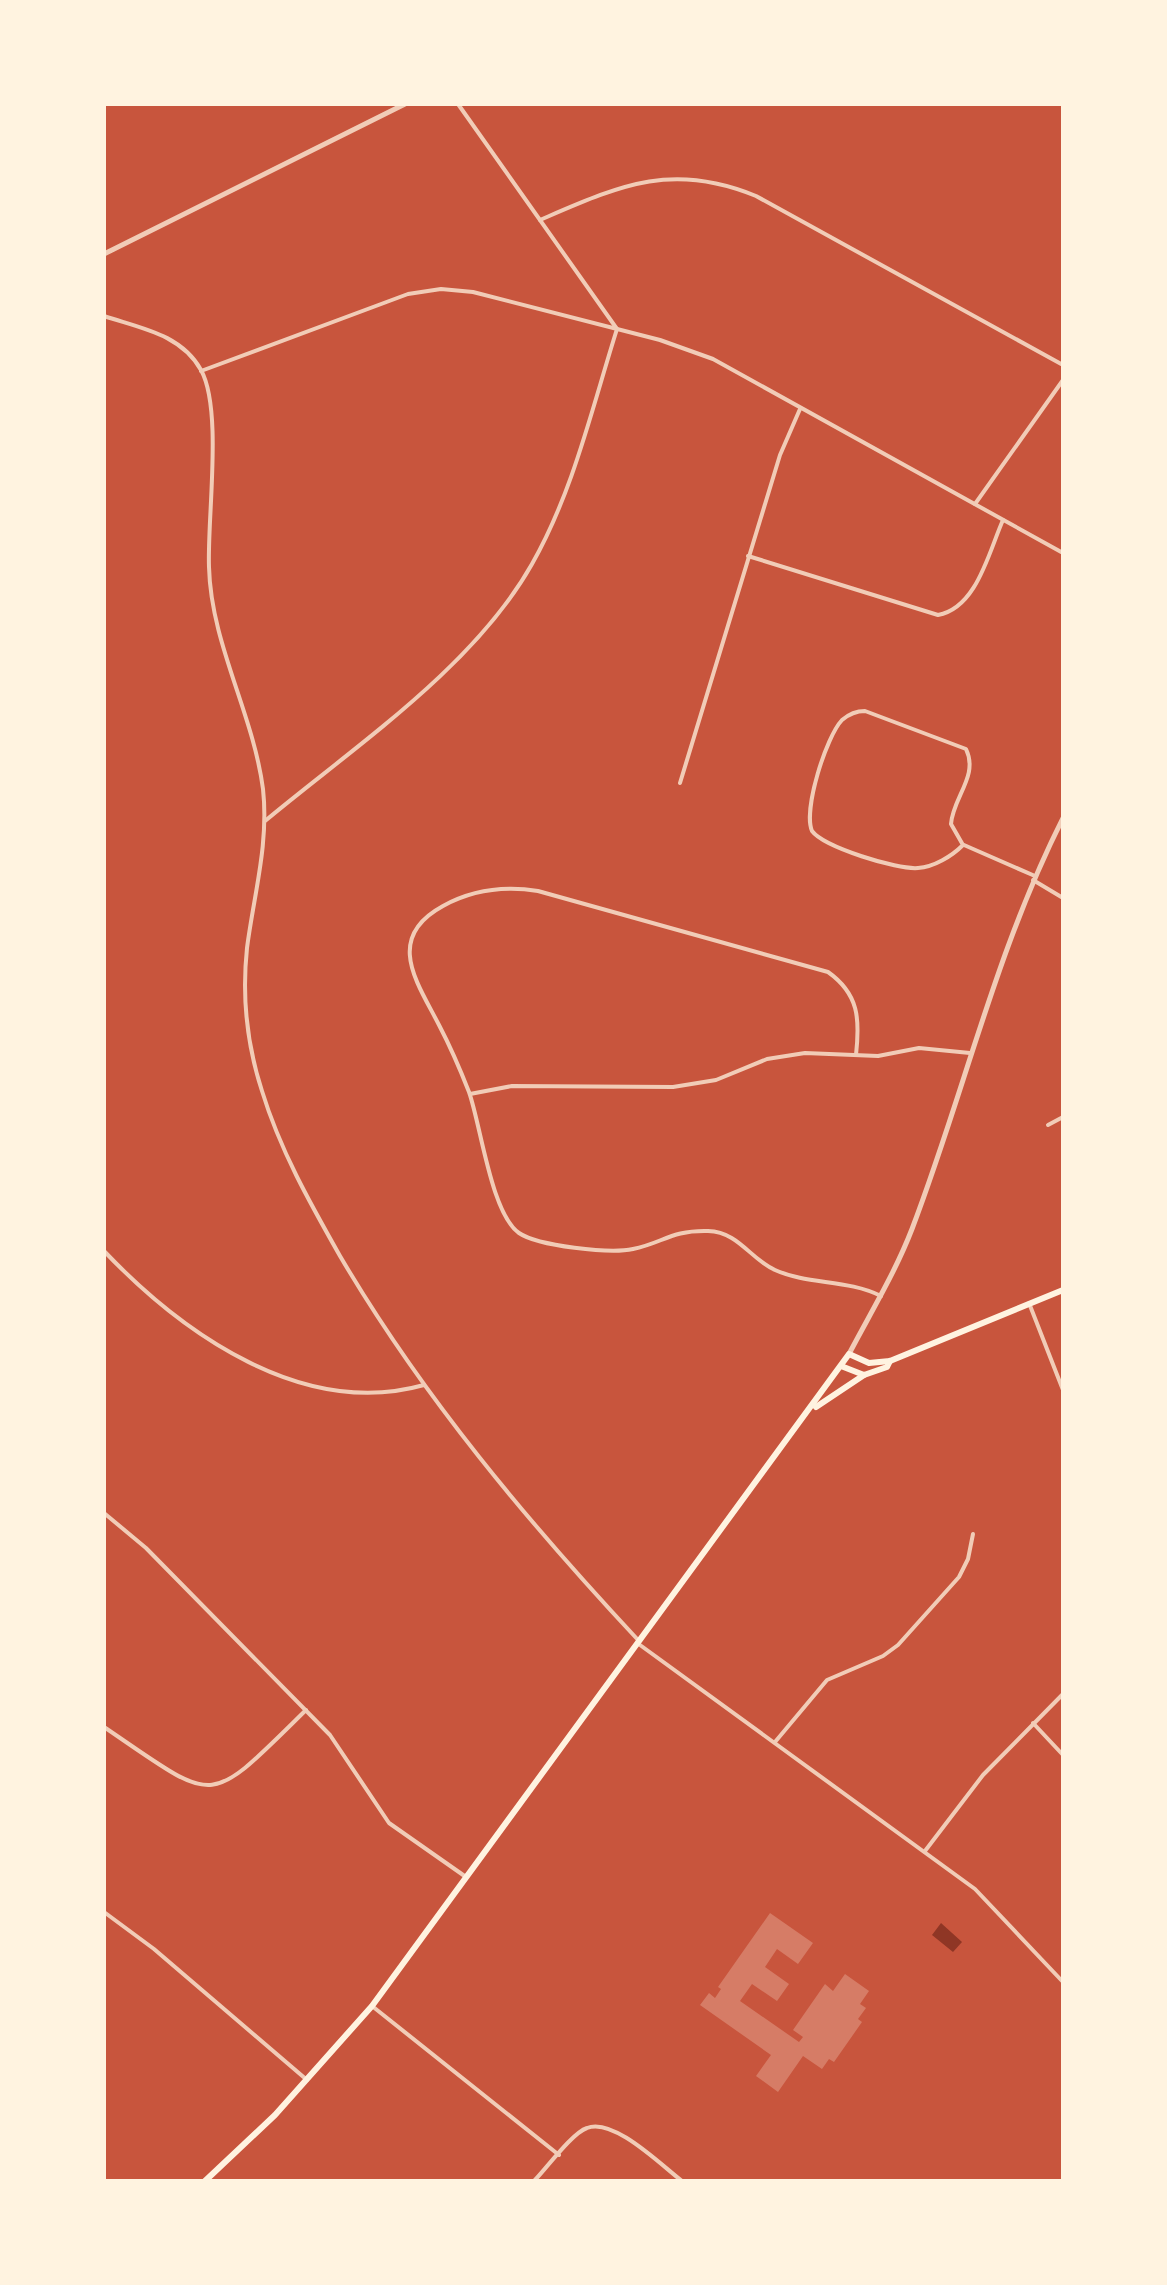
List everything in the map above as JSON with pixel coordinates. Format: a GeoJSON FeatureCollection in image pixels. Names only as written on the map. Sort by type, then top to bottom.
{"type":"FeatureCollection","features":[{"type":"Feature","properties":{"kind":"main road"},"geometry":{"type":"LineString","coordinates":[[205,2181],[249,2142],[372,2006],[640,1644],[849,1354],[869,1363],[890,1361],[1063,1290]]}},
{"type":"Feature","properties":{"kind":"main road"},"geometry":{"type":"LineString","coordinates":[[812,1408],[864,1375],[887,1367],[890,1361]]}},
{"type":"Feature","properties":{"kind":"main road"},"geometry":{"type":"LineString","coordinates":[[841,1366],[864,1375]]}},
{"type":"Feature","properties":{"kind":"street"},"geometry":{"type":"LineString","coordinates":[[104,254],[405,104]]}},
{"type":"Feature","properties":{"kind":"street"},"geometry":{"type":"LineString","coordinates":[[458,104],[617,329]]}},
{"type":"Feature","properties":{"kind":"street"},"geometry":{"type":"LineString","coordinates":[[540,220],[637,182],[675,177],[718,182],[756,196],[1063,365]]}},
{"type":"Feature","properties":{"kind":"street"},"geometry":{"type":"LineString","coordinates":[[201,371],[408,294],[441,289],[473,292],[617,329],[713,359],[1063,553]]}},
{"type":"Feature","properties":{"kind":"street"},"geometry":{"type":"LineString","coordinates":[[104,316],[175,342],[201,371],[211,405],[210,590],[222,645],[252,730],[265,821],[244,994],[262,1093],[309,1202],[360,1289],[424,1385],[520,1508],[640,1644],[925,1851],[986,1899],[1063,1982]]}},
{"type":"Feature","properties":{"kind":"street"},"geometry":{"type":"LineString","coordinates":[[265,821],[449,668],[513,595],[547,535],[564,497],[617,329]]}},
{"type":"Feature","properties":{"kind":"street"},"geometry":{"type":"LineString","coordinates":[[975,504],[1063,380]]}},
{"type":"Feature","properties":{"kind":"street"},"geometry":{"type":"LineString","coordinates":[[680,783],[748,556],[789,429],[800,409]]}},
{"type":"Feature","properties":{"kind":"street"},"geometry":{"type":"LineString","coordinates":[[748,556],[938,615],[954,610],[968,597],[1003,520]]}},
{"type":"Feature","properties":{"kind":"street"},"geometry":{"type":"LineString","coordinates":[[963,845],[930,865],[907,868],[828,845],[817,837],[809,825],[808,808],[832,735],[844,719],[865,711],[964,747],[970,757],[970,774],[955,801],[951,824],[963,845],[1034,878],[1063,898]]}},
{"type":"Feature","properties":{"kind":"street"},"geometry":{"type":"LineString","coordinates":[[849,1354],[881,1296],[912,1229],[990,990],[1034,878],[1063,818]]}},
{"type":"Feature","properties":{"kind":"street"},"geometry":{"type":"LineString","coordinates":[[856,1055],[858,1010],[847,989],[828,972],[538,891],[508,888],[466,897],[438,909],[419,926],[411,944],[412,975],[470,1094],[506,1217],[519,1233],[529,1238],[618,1250],[643,1246],[676,1232],[720,1233],[740,1241],[774,1270],[856,1285],[881,1296]]}},
{"type":"Feature","properties":{"kind":"street"},"geometry":{"type":"LineString","coordinates":[[470,1094],[512,1086],[673,1087],[716,1080],[785,1055],[878,1056],[919,1048],[970,1053]]}},
{"type":"Feature","properties":{"kind":"street"},"geometry":{"type":"LineString","coordinates":[[1048,1125],[1063,1117]]}},
{"type":"Feature","properties":{"kind":"street"},"geometry":{"type":"LineString","coordinates":[[104,1251],[134,1283],[189,1328],[261,1367],[319,1385],[353,1391],[387,1392],[424,1385]]}},
{"type":"Feature","properties":{"kind":"street"},"geometry":{"type":"LineString","coordinates":[[1029,1303],[1063,1390]]}},
{"type":"Feature","properties":{"kind":"street"},"geometry":{"type":"LineString","coordinates":[[104,1513],[146,1548],[306,1710],[337,1744],[389,1823],[468,1878]]}},
{"type":"Feature","properties":{"kind":"street"},"geometry":{"type":"LineString","coordinates":[[775,1742],[827,1680],[883,1656],[919,1623],[959,1577],[968,1559],[973,1534]]}},
{"type":"Feature","properties":{"kind":"street"},"geometry":{"type":"LineString","coordinates":[[925,1851],[983,1775],[1063,1694]]}},
{"type":"Feature","properties":{"kind":"street"},"geometry":{"type":"LineString","coordinates":[[104,1727],[177,1778],[210,1786],[240,1775],[306,1710]]}},
{"type":"Feature","properties":{"kind":"street"},"geometry":{"type":"LineString","coordinates":[[1033,1723],[1063,1755]]}},
{"type":"Feature","properties":{"kind":"street"},"geometry":{"type":"LineString","coordinates":[[104,1912],[154,1949],[307,2080]]}},
{"type":"Feature","properties":{"kind":"street"},"geometry":{"type":"LineString","coordinates":[[372,2006],[559,2155]]}},
{"type":"Feature","properties":{"kind":"street"},"geometry":{"type":"LineString","coordinates":[[534,2181],[584,2129],[603,2127],[621,2134],[682,2181]]}},
{"type":"Feature","properties":{"kind":"shaded area"},"geometry":{"type":"Polygon","coordinates":[[[941,1923],[962,1942],[953,1952],[932,1935],[941,1923]]]}},
{"type":"Feature","properties":{"kind":"building"},"geometry":{"type":"Polygon","coordinates":[[[770,1913],[813,1943],[798,1964],[777,1949],[765,1967],[789,1984],[777,2001],[752,1984],[740,2001],[799,2042],[803,2037],[793,2030],[825,1984],[833,1991],[845,1974],[869,1991],[860,2004],[866,2008],[858,2019],[862,2022],[834,2062],[829,2059],[822,2069],[803,2056],[778,2092],[756,2076],[771,2055],[700,2005],[709,1993],[715,1998],[721,1989],[718,1987],[770,1913]]]}}]}
